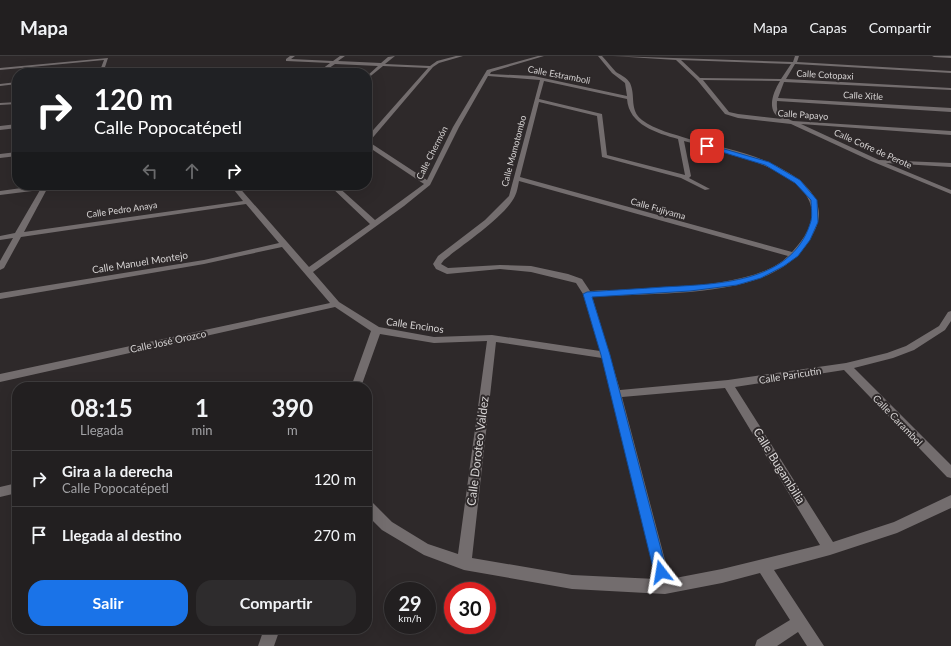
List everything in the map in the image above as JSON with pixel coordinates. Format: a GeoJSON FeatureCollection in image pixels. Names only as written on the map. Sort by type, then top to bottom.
{"type":"FeatureCollection","features":[{"type":"Feature","properties":{"kind":"street"},"geometry":{"type":"LineString","coordinates":[[293,56],[287,60],[431,67]]}},
{"type":"Feature","properties":{"kind":"street"},"geometry":{"type":"LineString","coordinates":[[326,68],[343,56]]}},
{"type":"Feature","properties":{"kind":"street"},"geometry":{"type":"LineString","coordinates":[[372,73],[393,56]]}},
{"type":"Feature","properties":{"kind":"street"},"geometry":{"type":"LineString","coordinates":[[372,136],[431,67],[438,62],[461,56]]}},
{"type":"Feature","properties":{"kind":"street"},"geometry":{"type":"LineString","coordinates":[[486,75],[492,70],[542,56]]}},
{"type":"Feature","properties":{"kind":"street"},"geometry":{"type":"LineString","coordinates":[[600,56],[607,65],[625,79],[628,84],[629,98],[634,115],[640,121],[681,139],[767,164],[797,182],[814,200],[814,222],[808,238],[795,255],[782,265],[759,277],[734,284],[587,294],[606,355],[614,394],[665,587]]}},
{"type":"Feature","properties":{"kind":"street"},"geometry":{"type":"LineString","coordinates":[[615,56],[794,63],[951,72]]}},
{"type":"Feature","properties":{"kind":"street"},"geometry":{"type":"LineString","coordinates":[[774,99],[776,90],[781,80],[794,63],[797,56]]}},
{"type":"Feature","properties":{"kind":"street"},"geometry":{"type":"LineString","coordinates":[[934,56],[951,57]]}},
{"type":"Feature","properties":{"kind":"street"},"geometry":{"type":"LineString","coordinates":[[0,69],[107,59],[103,68]]}},
{"type":"Feature","properties":{"kind":"street","name":"Calle Papayo"},"geometry":{"type":"LineString","coordinates":[[678,59],[699,80],[727,113],[731,115],[791,122],[951,133]]}},
{"type":"Feature","properties":{"kind":"street","name":"Calle Estramboli"},"geometry":{"type":"LineString","coordinates":[[486,75],[542,78],[629,98]]}},
{"type":"Feature","properties":{"kind":"street","name":"Calle Chermón"},"geometry":{"type":"LineString","coordinates":[[307,272],[418,193],[428,184],[456,127],[486,75]]}},
{"type":"Feature","properties":{"kind":"street","name":"Calle Momotombo"},"geometry":{"type":"LineString","coordinates":[[542,78],[512,196],[505,205],[441,258],[437,264],[439,267],[447,271],[500,267],[531,269],[568,277],[579,281],[587,294]]}},
{"type":"Feature","properties":{"kind":"street","name":"Calle Cotopaxi"},"geometry":{"type":"LineString","coordinates":[[699,80],[781,80],[951,90]]}},
{"type":"Feature","properties":{"kind":"street"},"geometry":{"type":"LineString","coordinates":[[0,85],[12,84]]}},
{"type":"Feature","properties":{"kind":"street","name":"Calle Cofre de Perote"},"geometry":{"type":"LineString","coordinates":[[774,99],[774,110],[777,115],[950,194]]}},
{"type":"Feature","properties":{"kind":"street","name":"Calle Xitle"},"geometry":{"type":"LineString","coordinates":[[774,99],[951,110]]}},
{"type":"Feature","properties":{"kind":"street"},"geometry":{"type":"LineString","coordinates":[[537,100],[600,115],[604,156],[684,177],[707,188]]}},
{"type":"Feature","properties":{"kind":"street"},"geometry":{"type":"LineString","coordinates":[[0,104],[12,103]]}},
{"type":"Feature","properties":{"kind":"street"},"geometry":{"type":"LineString","coordinates":[[0,128],[12,127]]}},
{"type":"Feature","properties":{"kind":"street"},"geometry":{"type":"LineString","coordinates":[[681,139],[688,176],[684,177]]}},
{"type":"Feature","properties":{"kind":"street"},"geometry":{"type":"LineString","coordinates":[[372,145],[428,184]]}},
{"type":"Feature","properties":{"kind":"street"},"geometry":{"type":"LineString","coordinates":[[0,156],[12,155]]}},
{"type":"Feature","properties":{"kind":"street"},"geometry":{"type":"LineString","coordinates":[[873,160],[951,165]]}},
{"type":"Feature","properties":{"kind":"street","name":"Calle Fujiyama"},"geometry":{"type":"LineString","coordinates":[[516,178],[795,255]]}},
{"type":"Feature","properties":{"kind":"street"},"geometry":{"type":"LineString","coordinates":[[0,193],[19,190]]}},
{"type":"Feature","properties":{"kind":"street"},"geometry":{"type":"LineString","coordinates":[[0,268],[43,190]]}},
{"type":"Feature","properties":{"kind":"street","name":"Calle Encinos"},"geometry":{"type":"LineString","coordinates":[[237,190],[336,304],[376,330],[434,340],[492,338],[606,355]]}},
{"type":"Feature","properties":{"kind":"street"},"geometry":{"type":"LineString","coordinates":[[338,190],[375,224]]}},
{"type":"Feature","properties":{"kind":"street","name":"Calle Pedro Anaya"},"geometry":{"type":"LineString","coordinates":[[0,238],[247,202]]}},
{"type":"Feature","properties":{"kind":"street","name":"Calle Manuel Montejo"},"geometry":{"type":"LineString","coordinates":[[0,296],[204,262],[283,244]]}},
{"type":"Feature","properties":{"kind":"street","name":"Calle José Orozco"},"geometry":{"type":"LineString","coordinates":[[0,378],[336,304]]}},
{"type":"Feature","properties":{"kind":"street","name":"Calle Paricutín"},"geometry":{"type":"LineString","coordinates":[[614,394],[728,384],[846,366],[889,356],[910,348],[942,328],[951,314]]}},
{"type":"Feature","properties":{"kind":"street"},"geometry":{"type":"LineString","coordinates":[[358,382],[376,330]]}},
{"type":"Feature","properties":{"kind":"street","name":"Calle Doroteo Valdez"},"geometry":{"type":"LineString","coordinates":[[464,563],[492,338]]}},
{"type":"Feature","properties":{"kind":"street","name":"Calle Carambol"},"geometry":{"type":"LineString","coordinates":[[846,366],[951,473]]}},
{"type":"Feature","properties":{"kind":"street","name":"Calle Bugambilia"},"geometry":{"type":"LineString","coordinates":[[728,384],[830,549]]}},
{"type":"Feature","properties":{"kind":"street"},"geometry":{"type":"LineString","coordinates":[[0,492],[12,489]]}},
{"type":"Feature","properties":{"kind":"street"},"geometry":{"type":"LineString","coordinates":[[372,511],[388,526],[424,549],[464,563],[572,582],[665,587],[763,566],[830,549],[897,527],[938,509],[951,501]]}},
{"type":"Feature","properties":{"kind":"street"},"geometry":{"type":"LineString","coordinates":[[763,566],[816,646]]}},
{"type":"Feature","properties":{"kind":"street"},"geometry":{"type":"LineString","coordinates":[[763,646],[800,622]]}},
{"type":"Feature","properties":{"kind":"street"},"geometry":{"type":"LineString","coordinates":[[266,646],[270,634]]}},
{"type":"Feature","properties":{"kind":"route"},"geometry":{"type":"LineString","coordinates":[[661,572],[614,394],[606,355],[587,294],[734,284],[759,277],[782,265],[795,255],[808,238],[814,222],[814,200],[797,182],[780,170],[767,164],[745,156],[707,146]]}}]}
